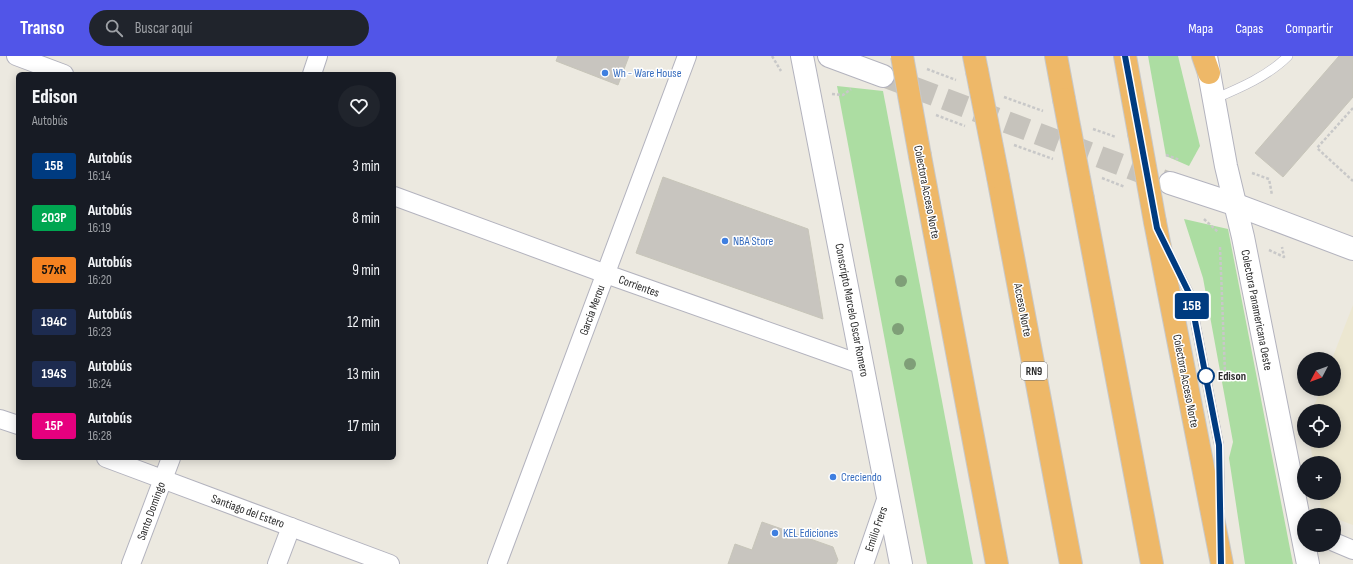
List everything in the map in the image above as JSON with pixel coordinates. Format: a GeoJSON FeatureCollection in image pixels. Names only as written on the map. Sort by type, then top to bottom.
{"type":"FeatureCollection","features":[{"type":"Feature","properties":{"kind":"highway","name":"Colectora Acceso Norte"},"geometry":{"type":"LineString","coordinates":[[902,56],[997,564]]}},
{"type":"Feature","properties":{"kind":"highway"},"geometry":{"type":"LineString","coordinates":[[1056,56],[1152,564]]}},
{"type":"Feature","properties":{"kind":"highway","name":"Colectora Acceso Norte"},"geometry":{"type":"LineString","coordinates":[[1125,56],[1221,563]]}},
{"type":"Feature","properties":{"kind":"highway","name":"Acceso Norte"},"geometry":{"type":"LineString","coordinates":[[976,63],[1071,564]]}},
{"type":"Feature","properties":{"kind":"street"},"geometry":{"type":"LineString","coordinates":[[16,56],[59,72]]}},
{"type":"Feature","properties":{"kind":"street"},"geometry":{"type":"LineString","coordinates":[[313,72],[318,56]]}},
{"type":"Feature","properties":{"kind":"street","name":"García Merou"},"geometry":{"type":"LineString","coordinates":[[498,564],[687,56]]}},
{"type":"Feature","properties":{"kind":"street","name":"Conscripto Marcelo Oscar Romero"},"geometry":{"type":"LineString","coordinates":[[802,56],[901,564]]}},
{"type":"Feature","properties":{"kind":"street"},"geometry":{"type":"LineString","coordinates":[[829,56],[883,76]]}},
{"type":"Feature","properties":{"kind":"street","name":"Colectora Panamericana Oeste"},"geometry":{"type":"LineString","coordinates":[[1206,62],[1297,508]]}},
{"type":"Feature","properties":{"kind":"street"},"geometry":{"type":"LineString","coordinates":[[1170,183],[1234,204],[1353,249]]}},
{"type":"Feature","properties":{"kind":"street","name":"Corrientes"},"geometry":{"type":"LineString","coordinates":[[396,197],[862,366]]}},
{"type":"Feature","properties":{"kind":"street"},"geometry":{"type":"LineString","coordinates":[[0,419],[16,425]]}},
{"type":"Feature","properties":{"kind":"street","name":"Santiago del Estero"},"geometry":{"type":"LineString","coordinates":[[111,460],[291,527],[363,559],[390,564]]}},
{"type":"Feature","properties":{"kind":"street","name":"Santo Domingo"},"geometry":{"type":"LineString","coordinates":[[131,564],[170,460]]}},
{"type":"Feature","properties":{"kind":"street","name":"Emilio Frers"},"geometry":{"type":"LineString","coordinates":[[864,564],[888,494]]}},
{"type":"Feature","properties":{"kind":"street"},"geometry":{"type":"LineString","coordinates":[[277,564],[291,527]]}},
{"type":"Feature","properties":{"kind":"street"},"geometry":{"type":"LineString","coordinates":[[1341,545],[1353,550]]}},
{"type":"Feature","properties":{"kind":"street","name":"Colectora Panamericana Oeste"},"geometry":{"type":"LineString","coordinates":[[1306,552],[1308,564]]}},
{"type":"Feature","properties":{"kind":"lane"},"geometry":{"type":"LineString","coordinates":[[1276,56],[1278,66]]}},
{"type":"Feature","properties":{"kind":"lane"},"geometry":{"type":"LineString","coordinates":[[1214,99],[1246,85],[1278,66],[1288,56]]}},
{"type":"Feature","properties":{"kind":"path"},"geometry":{"type":"LineString","coordinates":[[1353,108],[1317,148],[1353,181]]}},
{"type":"Feature","properties":{"kind":"shaded area"},"geometry":{"type":"Polygon","coordinates":[[[1353,305],[1353,525],[1341,521],[1341,508],[1321,508],[1320,500],[1341,500],[1341,456],[1312,456],[1311,448],[1341,448],[1341,404],[1315,404],[1318,396],[1341,396],[1341,352],[1335,352],[1353,305]]]}},
{"type":"Feature","properties":{"kind":"green space"},"geometry":{"type":"Polygon","coordinates":[[[1148,56],[1178,56],[1200,146],[1189,166],[1166,156],[1148,56]]]}},
{"type":"Feature","properties":{"kind":"green space"},"geometry":{"type":"Polygon","coordinates":[[[837,86],[883,91],[973,564],[927,564],[837,86]]]}},
{"type":"Feature","properties":{"kind":"green space"},"geometry":{"type":"Polygon","coordinates":[[[1184,219],[1228,229],[1293,564],[1245,564],[1229,458],[1233,442],[1203,278],[1184,219]]]}},
{"type":"Feature","properties":{"kind":"building","name":"Wh - Ware House"},"geometry":{"type":"Polygon","coordinates":[[[558,56],[629,56],[618,85],[556,61],[558,56]]]}},
{"type":"Feature","properties":{"kind":"building"},"geometry":{"type":"Polygon","coordinates":[[[1339,56],[1353,56],[1353,97],[1283,177],[1255,153],[1339,56]]]}},
{"type":"Feature","properties":{"kind":"building","name":"NBA Store"},"geometry":{"type":"Polygon","coordinates":[[[663,177],[808,229],[823,319],[636,253],[663,177]]]}},
{"type":"Feature","properties":{"kind":"building","name":"KEL Ediciones"},"geometry":{"type":"Polygon","coordinates":[[[762,522],[833,547],[838,560],[836,564],[728,564],[735,544],[752,550],[762,522]]]}},
{"type":"Feature","properties":{"kind":"tunnel"},"geometry":{"type":"LineString","coordinates":[[883,76],[1170,183]]}},
{"type":"Feature","properties":{"kind":"bus line","name":"15B"},"geometry":{"type":"LineString","coordinates":[[1125,56],[1155,222],[1190,295],[1219,445],[1221,564]]}},
{"type":"Feature","properties":{"kind":"place","name":"Wh - Ware House"},"geometry":{"type":"Point","coordinates":[605,73]}},
{"type":"Feature","properties":{"kind":"place","name":"NBA Store"},"geometry":{"type":"Point","coordinates":[725,241]}},
{"type":"Feature","properties":{"kind":"place","name":"Edison"},"geometry":{"type":"Point","coordinates":[1206,376]}},
{"type":"Feature","properties":{"kind":"place","name":"Creciendo"},"geometry":{"type":"Point","coordinates":[833,477]}},
{"type":"Feature","properties":{"kind":"place","name":"KEL Ediciones"},"geometry":{"type":"Point","coordinates":[775,533]}}]}
